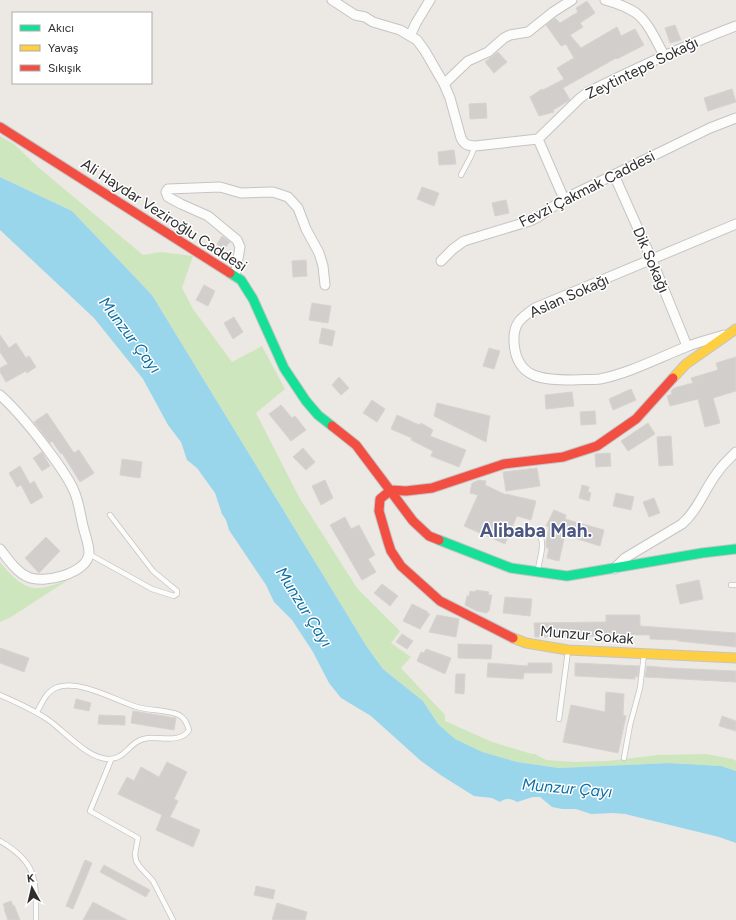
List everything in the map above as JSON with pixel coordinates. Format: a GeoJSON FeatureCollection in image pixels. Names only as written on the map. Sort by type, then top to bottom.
{"type":"FeatureCollection","features":[{"type":"Feature","properties":{"kind":"main road","name":"Ali Haydar Veziroğlu Caddesi"},"geometry":{"type":"LineString","coordinates":[[0,127],[241,280],[248,288],[284,368],[306,401],[318,415],[356,445],[413,521],[430,536],[511,568],[567,576],[736,549]]}},
{"type":"Feature","properties":{"kind":"main road"},"geometry":{"type":"LineString","coordinates":[[391,490],[406,491],[432,488],[504,464],[563,456],[597,446],[636,419],[686,364],[733,331]]}},
{"type":"Feature","properties":{"kind":"main road","name":"Munzur Sokak"},"geometry":{"type":"LineString","coordinates":[[391,490],[380,499],[378,511],[391,551],[401,566],[440,600],[510,637],[532,644],[568,650],[736,658]]}},
{"type":"Feature","properties":{"kind":"street"},"geometry":{"type":"LineString","coordinates":[[332,0],[355,15],[400,30],[417,40],[444,84],[450,98],[461,138],[469,146],[538,139],[564,199]]}},
{"type":"Feature","properties":{"kind":"street"},"geometry":{"type":"LineString","coordinates":[[410,36],[430,0]]}},
{"type":"Feature","properties":{"kind":"street"},"geometry":{"type":"LineString","coordinates":[[444,84],[468,61],[488,52],[504,38],[510,35],[528,32],[553,12],[572,0]]}},
{"type":"Feature","properties":{"kind":"street"},"geometry":{"type":"LineString","coordinates":[[605,0],[622,5],[637,14],[645,22],[664,54]]}},
{"type":"Feature","properties":{"kind":"street","name":"Zeytintepe Sokağı"},"geometry":{"type":"LineString","coordinates":[[538,139],[588,92],[664,54],[736,26]]}},
{"type":"Feature","properties":{"kind":"street","name":"Fevzi Çakmak Caddesi"},"geometry":{"type":"LineString","coordinates":[[441,261],[464,241],[530,221],[564,199],[710,128],[736,118]]}},
{"type":"Feature","properties":{"kind":"street","name":"Dik Sokağı"},"geometry":{"type":"LineString","coordinates":[[614,175],[652,260],[687,346]]}},
{"type":"Feature","properties":{"kind":"street"},"geometry":{"type":"LineString","coordinates":[[235,276],[240,244],[232,235],[208,216],[168,197],[166,192],[168,189],[193,189],[216,186],[241,193],[273,192],[288,197],[298,208],[306,229],[319,253],[323,266],[325,285]]}},
{"type":"Feature","properties":{"kind":"street","name":"Aslan Sokağı"},"geometry":{"type":"LineString","coordinates":[[733,331],[687,346],[624,372],[598,379],[540,379],[528,373],[518,362],[514,349],[514,334],[516,325],[524,316],[535,308],[736,224]]}},
{"type":"Feature","properties":{"kind":"street"},"geometry":{"type":"LineString","coordinates":[[0,395],[26,422],[72,485],[88,543],[89,554],[87,560],[76,570],[46,580],[27,577],[20,572],[0,549]]}},
{"type":"Feature","properties":{"kind":"street"},"geometry":{"type":"LineString","coordinates":[[614,568],[626,558],[682,524],[695,511],[716,474],[736,452]]}},
{"type":"Feature","properties":{"kind":"lane"},"geometry":{"type":"LineString","coordinates":[[461,176],[475,146]]}},
{"type":"Feature","properties":{"kind":"lane"},"geometry":{"type":"LineString","coordinates":[[89,554],[152,589],[174,596],[178,594],[177,591],[153,571],[110,515]]}},
{"type":"Feature","properties":{"kind":"lane"},"geometry":{"type":"LineString","coordinates":[[538,530],[543,546],[538,572]]}},
{"type":"Feature","properties":{"kind":"lane"},"geometry":{"type":"LineString","coordinates":[[559,719],[568,650]]}},
{"type":"Feature","properties":{"kind":"lane"},"geometry":{"type":"LineString","coordinates":[[624,758],[630,725],[640,688],[644,654]]}},
{"type":"Feature","properties":{"kind":"lane"},"geometry":{"type":"LineString","coordinates":[[0,695],[37,712],[59,727],[89,753],[110,760],[118,758],[135,742],[141,739],[174,738],[186,734],[189,730],[187,724],[179,715],[170,712],[138,708],[84,687],[62,686],[51,690],[46,695],[37,712]]}},
{"type":"Feature","properties":{"kind":"lane"},"geometry":{"type":"LineString","coordinates":[[110,760],[90,811],[138,838],[135,854],[136,861],[153,881],[172,920]]}},
{"type":"Feature","properties":{"kind":"lane"},"geometry":{"type":"LineString","coordinates":[[0,841],[24,858],[29,866],[34,877],[36,892],[36,920]]}},
{"type":"Feature","properties":{"kind":"green space"},"geometry":{"type":"Polygon","coordinates":[[[0,136],[14,144],[38,167],[143,255],[161,252],[193,256],[182,288],[193,309],[232,362],[262,346],[285,389],[256,413],[299,497],[357,588],[400,631],[391,643],[411,657],[401,668],[445,715],[445,721],[492,742],[535,754],[546,760],[574,762],[607,761],[658,755],[706,754],[733,759],[736,761],[736,771],[719,766],[669,763],[559,768],[517,762],[482,753],[455,739],[438,724],[423,701],[383,669],[367,647],[152,295],[72,211],[0,177],[0,136]]]}},
{"type":"Feature","properties":{"kind":"green space"},"geometry":{"type":"Polygon","coordinates":[[[0,562],[15,578],[30,587],[43,588],[68,580],[11,617],[0,622],[0,562]]]}},
{"type":"Feature","properties":{"kind":"water","name":"Munzur Çayı"},"geometry":{"type":"Polygon","coordinates":[[[0,177],[72,211],[152,295],[367,647],[383,669],[423,701],[438,724],[455,739],[482,752],[517,762],[559,768],[669,763],[721,766],[736,771],[736,843],[719,837],[625,814],[591,814],[576,809],[552,807],[540,797],[533,797],[517,802],[508,799],[500,802],[492,798],[474,796],[421,761],[371,716],[341,698],[329,683],[313,652],[292,620],[274,602],[266,585],[229,530],[215,493],[197,468],[187,460],[181,442],[168,425],[143,379],[94,318],[0,230],[0,177]]]}},
{"type":"Feature","properties":{"kind":"building"},"geometry":{"type":"Polygon","coordinates":[[[587,1],[595,13],[580,23],[583,27],[570,35],[581,48],[617,27],[621,36],[635,29],[644,45],[617,59],[616,58],[563,88],[570,100],[553,110],[554,112],[539,116],[530,97],[542,89],[543,90],[564,79],[557,68],[574,58],[566,44],[561,46],[546,25],[555,18],[560,23],[578,12],[576,8],[587,1]]]}},
{"type":"Feature","properties":{"kind":"building"},"geometry":{"type":"Polygon","coordinates":[[[675,25],[681,40],[670,43],[665,28],[675,25]]]}},
{"type":"Feature","properties":{"kind":"building"},"geometry":{"type":"Polygon","coordinates":[[[498,52],[507,62],[494,73],[485,62],[498,52]]]}},
{"type":"Feature","properties":{"kind":"building"},"geometry":{"type":"Polygon","coordinates":[[[732,89],[736,102],[708,111],[704,98],[732,89]]]}},
{"type":"Feature","properties":{"kind":"building"},"geometry":{"type":"Polygon","coordinates":[[[486,103],[487,118],[470,119],[469,104],[486,103]]]}},
{"type":"Feature","properties":{"kind":"building"},"geometry":{"type":"Polygon","coordinates":[[[454,150],[456,164],[439,165],[438,152],[454,150]]]}},
{"type":"Feature","properties":{"kind":"building"},"geometry":{"type":"Polygon","coordinates":[[[422,187],[439,193],[434,206],[417,199],[422,187]]]}},
{"type":"Feature","properties":{"kind":"building"},"geometry":{"type":"Polygon","coordinates":[[[506,200],[509,213],[495,216],[492,203],[506,200]]]}},
{"type":"Feature","properties":{"kind":"building"},"geometry":{"type":"Polygon","coordinates":[[[222,236],[230,242],[224,249],[217,244],[222,236]]]}},
{"type":"Feature","properties":{"kind":"building"},"geometry":{"type":"Polygon","coordinates":[[[306,260],[307,276],[293,277],[292,261],[306,260]]]}},
{"type":"Feature","properties":{"kind":"building"},"geometry":{"type":"Polygon","coordinates":[[[204,285],[215,291],[208,306],[196,300],[204,285]]]}},
{"type":"Feature","properties":{"kind":"building"},"geometry":{"type":"Polygon","coordinates":[[[312,303],[331,306],[328,323],[309,320],[312,303]]]}},
{"type":"Feature","properties":{"kind":"building"},"geometry":{"type":"Polygon","coordinates":[[[234,317],[243,332],[233,339],[224,323],[234,317]]]}},
{"type":"Feature","properties":{"kind":"building"},"geometry":{"type":"Polygon","coordinates":[[[322,328],[335,331],[332,346],[319,343],[322,328]]]}},
{"type":"Feature","properties":{"kind":"building"},"geometry":{"type":"Polygon","coordinates":[[[0,335],[9,348],[16,343],[26,358],[29,356],[36,367],[27,373],[26,371],[6,382],[0,372],[0,368],[8,364],[0,352],[0,335]]]}},
{"type":"Feature","properties":{"kind":"building"},"geometry":{"type":"Polygon","coordinates":[[[489,348],[500,351],[494,369],[483,366],[489,348]]]}},
{"type":"Feature","properties":{"kind":"building"},"geometry":{"type":"Polygon","coordinates":[[[736,357],[736,391],[713,398],[720,423],[705,427],[698,399],[670,406],[667,396],[672,394],[671,391],[674,388],[693,383],[691,378],[718,370],[716,363],[736,357]]]}},
{"type":"Feature","properties":{"kind":"building"},"geometry":{"type":"Polygon","coordinates":[[[339,377],[349,388],[341,395],[332,385],[339,377]]]}},
{"type":"Feature","properties":{"kind":"building"},"geometry":{"type":"Polygon","coordinates":[[[631,389],[636,400],[613,410],[609,399],[631,389]]]}},
{"type":"Feature","properties":{"kind":"building"},"geometry":{"type":"Polygon","coordinates":[[[572,392],[574,406],[546,409],[545,395],[572,392]]]}},
{"type":"Feature","properties":{"kind":"building"},"geometry":{"type":"Polygon","coordinates":[[[372,400],[385,409],[377,422],[363,413],[372,400]]]}},
{"type":"Feature","properties":{"kind":"building"},"geometry":{"type":"Polygon","coordinates":[[[437,403],[490,416],[486,442],[434,416],[437,403]]]}},
{"type":"Feature","properties":{"kind":"building"},"geometry":{"type":"Polygon","coordinates":[[[281,405],[292,418],[295,416],[306,430],[291,441],[269,414],[281,405]]]}},
{"type":"Feature","properties":{"kind":"building"},"geometry":{"type":"Polygon","coordinates":[[[595,411],[596,424],[581,425],[580,412],[595,411]]]}},
{"type":"Feature","properties":{"kind":"building"},"geometry":{"type":"Polygon","coordinates":[[[47,413],[74,453],[79,450],[94,473],[80,482],[62,453],[61,454],[52,441],[50,443],[34,422],[47,413]]]}},
{"type":"Feature","properties":{"kind":"building"},"geometry":{"type":"Polygon","coordinates":[[[397,415],[420,425],[421,423],[433,430],[430,436],[466,450],[459,467],[431,456],[433,451],[411,440],[412,438],[391,429],[397,415]]]}},
{"type":"Feature","properties":{"kind":"building"},"geometry":{"type":"Polygon","coordinates":[[[648,423],[655,434],[628,451],[621,441],[648,423]]]}},
{"type":"Feature","properties":{"kind":"building"},"geometry":{"type":"Polygon","coordinates":[[[671,436],[673,465],[659,466],[657,437],[671,436]]]}},
{"type":"Feature","properties":{"kind":"building"},"geometry":{"type":"Polygon","coordinates":[[[303,448],[315,462],[306,470],[293,457],[303,448]]]}},
{"type":"Feature","properties":{"kind":"building"},"geometry":{"type":"Polygon","coordinates":[[[42,452],[50,466],[42,471],[33,458],[42,452]]]}},
{"type":"Feature","properties":{"kind":"building"},"geometry":{"type":"Polygon","coordinates":[[[610,453],[611,466],[596,467],[595,454],[610,453]]]}},
{"type":"Feature","properties":{"kind":"building"},"geometry":{"type":"Polygon","coordinates":[[[122,459],[142,462],[140,478],[120,475],[122,459]]]}},
{"type":"Feature","properties":{"kind":"building"},"geometry":{"type":"Polygon","coordinates":[[[20,466],[30,484],[34,481],[43,497],[31,504],[21,485],[17,487],[9,473],[20,466]]]}},
{"type":"Feature","properties":{"kind":"building"},"geometry":{"type":"Polygon","coordinates":[[[537,468],[540,486],[506,491],[503,472],[537,468]]]}},
{"type":"Feature","properties":{"kind":"building"},"geometry":{"type":"Polygon","coordinates":[[[325,480],[333,498],[321,505],[312,486],[325,480]]]}},
{"type":"Feature","properties":{"kind":"building"},"geometry":{"type":"Polygon","coordinates":[[[479,480],[486,481],[485,485],[506,495],[536,501],[531,520],[517,516],[505,544],[464,526],[478,495],[470,493],[472,483],[479,480]]]}},
{"type":"Feature","properties":{"kind":"building"},"geometry":{"type":"Polygon","coordinates":[[[582,485],[589,487],[588,492],[591,493],[589,501],[579,498],[582,485]]]}},
{"type":"Feature","properties":{"kind":"building"},"geometry":{"type":"Polygon","coordinates":[[[616,493],[634,497],[631,510],[613,506],[616,493]]]}},
{"type":"Feature","properties":{"kind":"building"},"geometry":{"type":"Polygon","coordinates":[[[654,498],[660,513],[649,517],[643,502],[654,498]]]}},
{"type":"Feature","properties":{"kind":"building"},"geometry":{"type":"Polygon","coordinates":[[[554,510],[566,515],[565,519],[604,530],[600,546],[565,535],[559,561],[547,558],[549,548],[546,548],[546,542],[549,527],[546,526],[554,510]]]}},
{"type":"Feature","properties":{"kind":"building"},"geometry":{"type":"Polygon","coordinates":[[[345,517],[351,529],[359,525],[375,555],[368,559],[376,572],[362,580],[330,525],[345,517]]]}},
{"type":"Feature","properties":{"kind":"building"},"geometry":{"type":"Polygon","coordinates":[[[46,537],[60,551],[39,573],[25,558],[46,537]]]}},
{"type":"Feature","properties":{"kind":"building"},"geometry":{"type":"Polygon","coordinates":[[[699,580],[703,599],[680,604],[676,585],[699,580]]]}},
{"type":"Feature","properties":{"kind":"building"},"geometry":{"type":"Polygon","coordinates":[[[382,584],[398,596],[390,606],[374,593],[382,584]]]}},
{"type":"Feature","properties":{"kind":"building"},"geometry":{"type":"Polygon","coordinates":[[[476,590],[489,592],[488,595],[492,595],[489,611],[487,613],[477,611],[465,605],[470,591],[475,592],[476,590]]]}},
{"type":"Feature","properties":{"kind":"building"},"geometry":{"type":"Polygon","coordinates":[[[505,597],[532,599],[530,616],[503,613],[505,597]]]}},
{"type":"Feature","properties":{"kind":"building"},"geometry":{"type":"Polygon","coordinates":[[[412,604],[428,612],[427,614],[430,614],[420,629],[403,621],[412,604]]]}},
{"type":"Feature","properties":{"kind":"building"},"geometry":{"type":"Polygon","coordinates":[[[437,615],[459,619],[456,637],[429,632],[437,615]]]}},
{"type":"Feature","properties":{"kind":"building"},"geometry":{"type":"Polygon","coordinates":[[[606,615],[640,615],[640,626],[736,633],[736,647],[678,640],[650,639],[650,635],[535,637],[534,623],[606,622],[606,615]]]}},
{"type":"Feature","properties":{"kind":"building"},"geometry":{"type":"Polygon","coordinates":[[[402,634],[413,641],[407,649],[396,642],[402,634]]]}},
{"type":"Feature","properties":{"kind":"building"},"geometry":{"type":"Polygon","coordinates":[[[458,644],[492,645],[491,659],[458,658],[458,644]]]}},
{"type":"Feature","properties":{"kind":"building"},"geometry":{"type":"Polygon","coordinates":[[[0,648],[29,658],[24,672],[0,663],[0,648]]]}},
{"type":"Feature","properties":{"kind":"building"},"geometry":{"type":"Polygon","coordinates":[[[426,649],[451,658],[445,674],[417,661],[421,652],[424,653],[426,649]]]}},
{"type":"Feature","properties":{"kind":"building"},"geometry":{"type":"Polygon","coordinates":[[[488,663],[528,666],[528,663],[552,663],[552,673],[524,673],[523,679],[487,677],[488,663]]]}},
{"type":"Feature","properties":{"kind":"building"},"geometry":{"type":"Polygon","coordinates":[[[575,663],[639,666],[638,677],[635,676],[635,679],[575,676],[575,663]]]}},
{"type":"Feature","properties":{"kind":"building"},"geometry":{"type":"Polygon","coordinates":[[[647,666],[736,671],[736,682],[645,677],[647,666]]]}},
{"type":"Feature","properties":{"kind":"building"},"geometry":{"type":"Polygon","coordinates":[[[456,674],[465,674],[464,694],[455,693],[456,674]]]}},
{"type":"Feature","properties":{"kind":"building"},"geometry":{"type":"Polygon","coordinates":[[[606,692],[624,694],[623,715],[626,716],[618,753],[563,742],[571,705],[605,712],[606,692]]]}},
{"type":"Feature","properties":{"kind":"building"},"geometry":{"type":"Polygon","coordinates":[[[76,699],[91,703],[89,711],[74,708],[76,699]]]}},
{"type":"Feature","properties":{"kind":"building"},"geometry":{"type":"Polygon","coordinates":[[[133,711],[176,718],[174,730],[131,723],[133,711]]]}},
{"type":"Feature","properties":{"kind":"building"},"geometry":{"type":"Polygon","coordinates":[[[99,715],[125,716],[125,725],[98,724],[99,715]]]}},
{"type":"Feature","properties":{"kind":"building"},"geometry":{"type":"Polygon","coordinates":[[[722,716],[736,721],[736,731],[719,726],[722,716]]]}},
{"type":"Feature","properties":{"kind":"building"},"geometry":{"type":"Polygon","coordinates":[[[167,762],[187,772],[174,799],[178,801],[170,817],[200,830],[193,847],[156,830],[162,815],[118,794],[127,777],[134,781],[141,767],[159,777],[167,762]]]}},
{"type":"Feature","properties":{"kind":"building"},"geometry":{"type":"Polygon","coordinates":[[[85,860],[92,863],[73,909],[66,906],[85,860]]]}},
{"type":"Feature","properties":{"kind":"building"},"geometry":{"type":"Polygon","coordinates":[[[104,865],[150,890],[146,897],[100,872],[104,865]]]}},
{"type":"Feature","properties":{"kind":"building"},"geometry":{"type":"Polygon","coordinates":[[[256,886],[275,890],[273,899],[254,895],[256,886]]]}},
{"type":"Feature","properties":{"kind":"building"},"geometry":{"type":"Polygon","coordinates":[[[11,901],[20,920],[8,920],[3,904],[11,901]]]}},
{"type":"Feature","properties":{"kind":"building"},"geometry":{"type":"Polygon","coordinates":[[[93,902],[127,920],[83,920],[93,902]]]}},
{"type":"Feature","properties":{"kind":"building"},"geometry":{"type":"Polygon","coordinates":[[[277,903],[307,912],[305,920],[272,920],[277,903]]]}},
{"type":"Feature","properties":{"kind":"traffic: fast"},"geometry":{"type":"LineString","coordinates":[[230,273],[241,280],[253,299],[284,368],[306,401],[318,415],[332,426]]}},
{"type":"Feature","properties":{"kind":"traffic: fast"},"geometry":{"type":"LineString","coordinates":[[439,540],[511,568],[567,576],[702,553],[736,549]]}},
{"type":"Feature","properties":{"kind":"traffic: slow"},"geometry":{"type":"LineString","coordinates":[[673,378],[686,364],[736,329]]}},
{"type":"Feature","properties":{"kind":"traffic: slow"},"geometry":{"type":"LineString","coordinates":[[513,638],[526,643],[568,650],[736,658]]}},
{"type":"Feature","properties":{"kind":"traffic: jam"},"geometry":{"type":"LineString","coordinates":[[0,127],[230,273]]}},
{"type":"Feature","properties":{"kind":"traffic: jam"},"geometry":{"type":"LineString","coordinates":[[391,490],[406,491],[432,488],[504,464],[563,457],[597,446],[636,419],[673,378]]}},
{"type":"Feature","properties":{"kind":"traffic: jam"},"geometry":{"type":"LineString","coordinates":[[332,426],[356,445],[413,521],[429,536],[439,540]]}},
{"type":"Feature","properties":{"kind":"traffic: jam"},"geometry":{"type":"LineString","coordinates":[[391,490],[380,499],[379,511],[391,551],[401,566],[440,601],[513,638]]}},
{"type":"Feature","properties":{"kind":"district","name":"Alibaba Mah."},"geometry":{"type":"Point","coordinates":[536,530]}}]}
